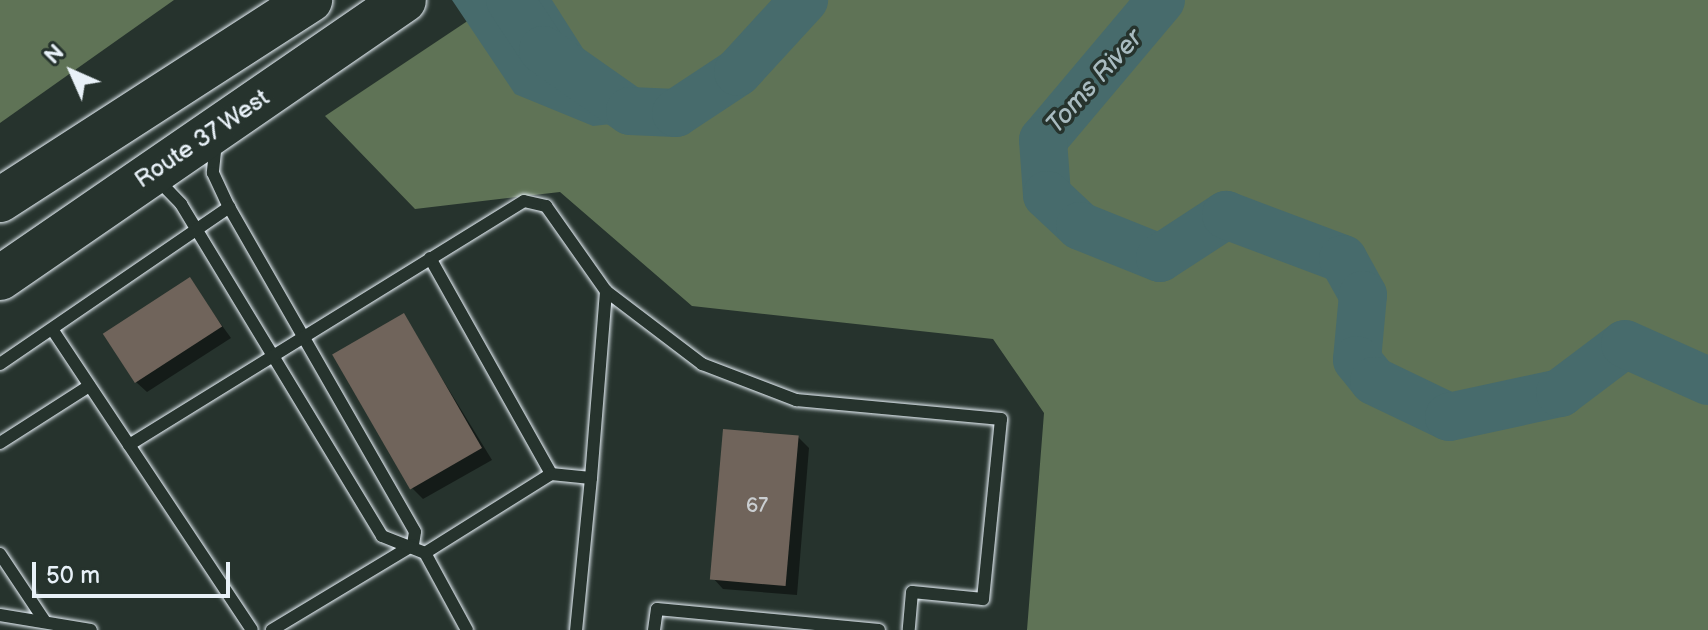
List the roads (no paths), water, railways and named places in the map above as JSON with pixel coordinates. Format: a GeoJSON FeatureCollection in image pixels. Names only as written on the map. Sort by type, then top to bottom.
{"type":"FeatureCollection","features":[{"type":"Feature","properties":{"kind":"highway"},"geometry":{"type":"LineString","coordinates":[[0,200],[310,0]]}},
{"type":"Feature","properties":{"kind":"highway","name":"Route 37 West"},"geometry":{"type":"LineString","coordinates":[[0,278],[390,9]]}},
{"type":"Feature","properties":{"kind":"lane"},"geometry":{"type":"LineString","coordinates":[[220,126],[213,173],[229,207],[415,532],[413,545]]}},
{"type":"Feature","properties":{"kind":"lane"},"geometry":{"type":"LineString","coordinates":[[151,173],[197,230],[382,536],[413,545],[425,553],[467,630]]}},
{"type":"Feature","properties":{"kind":"lane"},"geometry":{"type":"LineString","coordinates":[[129,445],[524,201],[546,206],[606,291],[702,364],[796,400],[1001,419],[983,599],[912,592],[909,630]]}},
{"type":"Feature","properties":{"kind":"lane"},"geometry":{"type":"LineString","coordinates":[[0,364],[229,207]]}},
{"type":"Feature","properties":{"kind":"lane"},"geometry":{"type":"LineString","coordinates":[[430,258],[551,474]]}},
{"type":"Feature","properties":{"kind":"lane"},"geometry":{"type":"LineString","coordinates":[[576,630],[606,291]]}},
{"type":"Feature","properties":{"kind":"lane"},"geometry":{"type":"LineString","coordinates":[[52,329],[252,630]]}},
{"type":"Feature","properties":{"kind":"lane"},"geometry":{"type":"LineString","coordinates":[[0,443],[89,386]]}},
{"type":"Feature","properties":{"kind":"lane"},"geometry":{"type":"LineString","coordinates":[[425,553],[551,474],[591,478]]}},
{"type":"Feature","properties":{"kind":"lane"},"geometry":{"type":"LineString","coordinates":[[272,630],[413,545]]}},
{"type":"Feature","properties":{"kind":"lane"},"geometry":{"type":"LineString","coordinates":[[0,554],[44,620]]}},
{"type":"Feature","properties":{"kind":"lane"},"geometry":{"type":"LineString","coordinates":[[654,630],[657,609],[879,630]]}},
{"type":"Feature","properties":{"kind":"lane"},"geometry":{"type":"LineString","coordinates":[[0,615],[91,630]]}},
{"type":"Feature","properties":{"kind":"water"},"geometry":{"type":"Polygon","coordinates":[[[452,0],[552,0],[589,58],[632,91],[629,122],[593,126],[515,94],[452,0]]]}},
{"type":"Feature","properties":{"kind":"waterway","name":"Toms River"},"geometry":{"type":"LineString","coordinates":[[510,0],[543,50],[630,111],[676,113],[738,72],[804,0]]}},
{"type":"Feature","properties":{"kind":"waterway","name":"Toms River"},"geometry":{"type":"LineString","coordinates":[[1161,0],[1043,140],[1047,195],[1080,226],[1160,258],[1226,215],[1343,259],[1363,295],[1357,360],[1374,381],[1449,417],[1560,393],[1625,344],[1708,381]]}}]}
